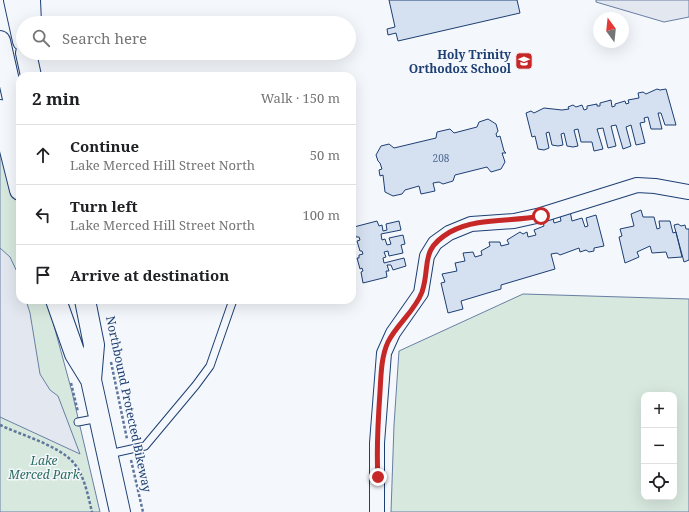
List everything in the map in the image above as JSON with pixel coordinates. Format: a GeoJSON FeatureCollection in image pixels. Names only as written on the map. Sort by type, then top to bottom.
{"type":"FeatureCollection","features":[{"type":"Feature","properties":{"kind":"main road"},"geometry":{"type":"LineString","coordinates":[[14,0],[18,16]]}},
{"type":"Feature","properties":{"kind":"main road"},"geometry":{"type":"LineString","coordinates":[[30,0],[31,16]]}},
{"type":"Feature","properties":{"kind":"main road"},"geometry":{"type":"LineString","coordinates":[[0,41],[16,112]]}},
{"type":"Feature","properties":{"kind":"main road"},"geometry":{"type":"LineString","coordinates":[[28,60],[30,72]]}},
{"type":"Feature","properties":{"kind":"main road"},"geometry":{"type":"LineString","coordinates":[[31,60],[31,72]]}},
{"type":"Feature","properties":{"kind":"main road"},"geometry":{"type":"LineString","coordinates":[[0,110],[16,174]]}},
{"type":"Feature","properties":{"kind":"main road"},"geometry":{"type":"LineString","coordinates":[[57,304],[69,340],[91,380]]}},
{"type":"Feature","properties":{"kind":"main road"},"geometry":{"type":"LineString","coordinates":[[61,304],[69,340]]}},
{"type":"Feature","properties":{"kind":"main road"},"geometry":{"type":"LineString","coordinates":[[86,304],[94,345],[86,420],[107,455],[120,512]]}},
{"type":"Feature","properties":{"kind":"street"},"geometry":{"type":"LineString","coordinates":[[377,512],[377,444],[384,353],[393,333],[421,293],[427,256],[436,243],[449,233],[471,224],[514,221],[541,216],[637,185],[655,186],[689,192]]}},
{"type":"Feature","properties":{"kind":"lane"},"geometry":{"type":"LineString","coordinates":[[107,455],[145,446],[196,385],[210,366],[232,304]]}},
{"type":"Feature","properties":{"kind":"path","name":"Northbound Protected Bikeway"},"geometry":{"type":"LineString","coordinates":[[110,355],[143,512]]}},
{"type":"Feature","properties":{"kind":"path"},"geometry":{"type":"LineString","coordinates":[[70,377],[86,420]]}},
{"type":"Feature","properties":{"kind":"path"},"geometry":{"type":"LineString","coordinates":[[0,425],[54,449],[72,461],[82,479],[92,512]]}},
{"type":"Feature","properties":{"kind":"green space","name":"Lake Merced Park"},"geometry":{"type":"Polygon","coordinates":[[[0,133],[16,192],[16,304],[48,304],[72,392],[100,512],[0,512],[0,133]]]}},
{"type":"Feature","properties":{"kind":"green space"},"geometry":{"type":"Polygon","coordinates":[[[523,294],[689,299],[689,512],[391,512],[394,425],[399,351],[523,294]]]}},
{"type":"Feature","properties":{"kind":"shaded area"},"geometry":{"type":"Polygon","coordinates":[[[596,0],[689,0],[689,17],[664,22],[596,2],[596,0]]]}},
{"type":"Feature","properties":{"kind":"shaded area"},"geometry":{"type":"Polygon","coordinates":[[[0,248],[10,257],[16,270],[16,304],[27,304],[40,374],[50,390],[58,396],[80,454],[0,417],[0,248]]]}},
{"type":"Feature","properties":{"kind":"building"},"geometry":{"type":"Polygon","coordinates":[[[389,0],[517,0],[520,13],[398,41],[396,33],[388,35],[387,29],[395,27],[389,0]]]}},
{"type":"Feature","properties":{"kind":"building"},"geometry":{"type":"Polygon","coordinates":[[[657,89],[666,89],[676,125],[665,125],[661,113],[658,113],[662,129],[651,129],[648,117],[644,118],[645,122],[640,123],[645,143],[636,145],[631,125],[626,127],[631,146],[623,149],[616,125],[611,126],[616,146],[608,148],[603,128],[597,129],[603,149],[594,151],[592,142],[581,142],[578,129],[574,130],[578,146],[573,147],[567,146],[564,133],[561,134],[563,145],[558,146],[552,145],[549,132],[546,133],[549,148],[544,150],[538,149],[535,136],[532,137],[526,113],[531,111],[534,113],[544,108],[562,110],[569,109],[568,107],[573,105],[576,107],[582,105],[584,110],[587,109],[587,106],[597,104],[597,106],[600,106],[600,103],[611,100],[612,107],[615,106],[615,104],[625,101],[626,104],[629,103],[628,100],[639,98],[638,93],[643,92],[646,94],[657,89]]]}},
{"type":"Feature","properties":{"kind":"building"},"geometry":{"type":"Polygon","coordinates":[[[488,119],[496,124],[498,131],[496,134],[497,137],[500,136],[504,151],[506,153],[502,153],[505,162],[501,169],[491,172],[487,167],[455,175],[453,181],[443,184],[439,182],[433,183],[435,191],[421,194],[419,186],[405,190],[402,194],[393,196],[385,192],[383,175],[380,176],[379,170],[382,169],[376,155],[381,146],[389,144],[394,148],[436,138],[437,132],[450,129],[454,133],[477,127],[479,122],[488,119]]]}},
{"type":"Feature","properties":{"kind":"building"},"geometry":{"type":"Polygon","coordinates":[[[641,210],[643,217],[654,217],[657,229],[660,228],[659,221],[670,221],[673,233],[676,232],[682,257],[668,258],[666,252],[652,253],[650,246],[637,252],[639,257],[625,263],[619,237],[622,236],[620,229],[634,226],[631,214],[641,210]]]}},
{"type":"Feature","properties":{"kind":"building"},"geometry":{"type":"Polygon","coordinates":[[[570,211],[572,221],[582,218],[585,227],[588,226],[586,218],[596,215],[604,246],[594,248],[594,251],[589,252],[586,250],[580,252],[579,248],[560,255],[557,253],[551,254],[555,269],[501,285],[501,289],[461,301],[463,309],[448,313],[441,283],[445,282],[442,274],[457,271],[455,263],[465,261],[463,253],[473,252],[475,257],[482,255],[481,251],[490,246],[489,242],[500,242],[501,246],[509,244],[507,240],[520,232],[523,234],[527,232],[528,237],[536,235],[534,230],[544,226],[542,218],[553,218],[554,223],[561,221],[560,216],[570,211]]]}},
{"type":"Feature","properties":{"kind":"building"},"geometry":{"type":"Polygon","coordinates":[[[377,221],[379,226],[382,225],[383,231],[387,230],[386,224],[399,221],[401,230],[381,234],[382,240],[385,239],[387,245],[391,244],[389,238],[403,235],[405,244],[401,245],[403,253],[389,256],[388,251],[384,252],[386,257],[383,258],[384,263],[404,258],[406,266],[393,270],[391,265],[387,265],[389,271],[386,271],[387,277],[363,283],[361,272],[363,271],[362,268],[360,269],[357,258],[359,258],[359,255],[363,254],[362,251],[360,251],[357,241],[360,240],[359,237],[356,237],[356,226],[377,221]]]}},
{"type":"Feature","properties":{"kind":"building"},"geometry":{"type":"Polygon","coordinates":[[[678,224],[681,226],[685,225],[686,229],[689,229],[689,260],[684,262],[674,225],[678,224]]]}},
{"type":"Feature","properties":{"kind":"place","name":"Holy Trinity Orthodox School"},"geometry":{"type":"Point","coordinates":[524,61]}},
{"type":"Feature","properties":{"kind":"route"},"geometry":{"type":"LineString","coordinates":[[378,477],[377,444],[384,353],[393,333],[416,303],[421,293],[427,256],[430,249],[449,233],[471,224],[514,221],[541,216]]}}]}
